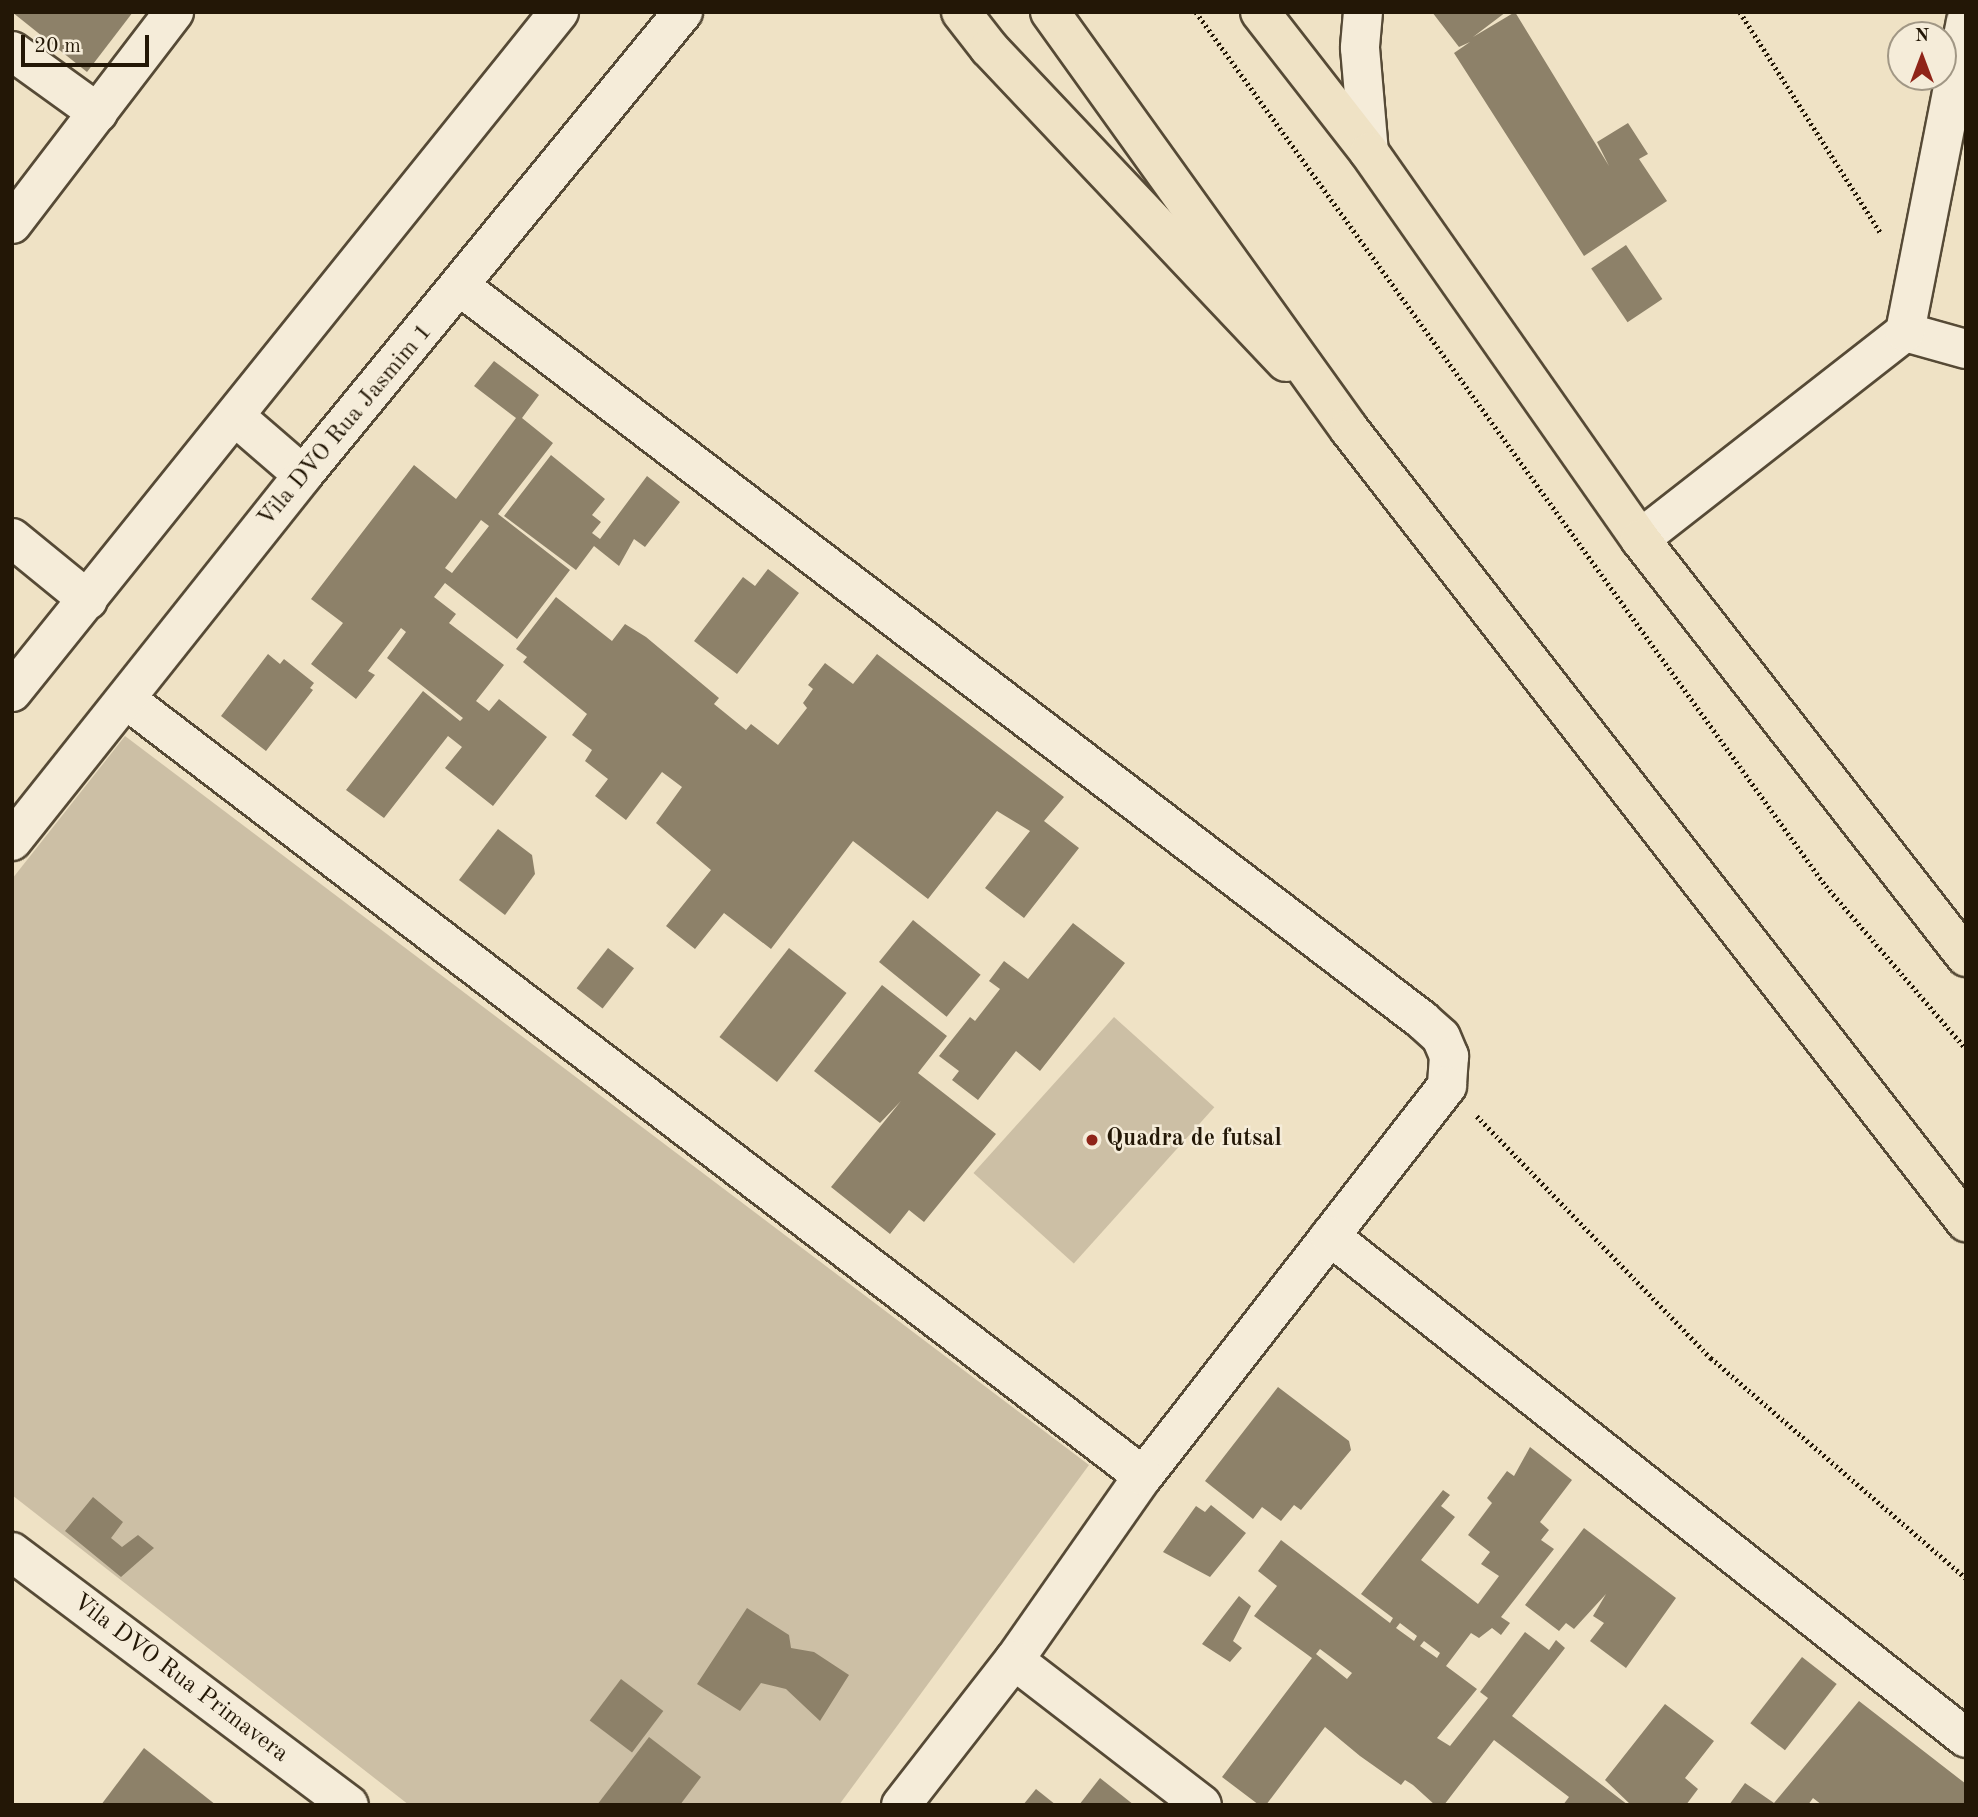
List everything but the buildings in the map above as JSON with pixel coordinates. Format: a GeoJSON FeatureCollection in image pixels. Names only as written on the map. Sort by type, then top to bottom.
{"type":"FeatureCollection","features":[{"type":"Feature","properties":{"kind":"main road"},"geometry":{"type":"LineString","coordinates":[[961,12],[989,48],[1349,429]]}},
{"type":"Feature","properties":{"kind":"main road"},"geometry":{"type":"LineString","coordinates":[[1050,12],[1349,429],[1966,1222]]}},
{"type":"Feature","properties":{"kind":"main road"},"geometry":{"type":"LineString","coordinates":[[1260,12],[1369,152],[1640,538],[1966,957]]}},
{"type":"Feature","properties":{"kind":"street"},"geometry":{"type":"LineString","coordinates":[[12,224],[174,12]]}},
{"type":"Feature","properties":{"kind":"street"},"geometry":{"type":"LineString","coordinates":[[12,692],[237,418],[559,12]]}},
{"type":"Feature","properties":{"kind":"street","name":"Vila DVO Rua Jasmim 1"},"geometry":{"type":"LineString","coordinates":[[12,841],[127,701],[303,475],[461,287],[683,12]]}},
{"type":"Feature","properties":{"kind":"street"},"geometry":{"type":"LineString","coordinates":[[1363,12],[1360,48],[1369,152]]}},
{"type":"Feature","properties":{"kind":"street"},"geometry":{"type":"LineString","coordinates":[[1640,538],[1905,332],[1966,20],[1964,12]]}},
{"type":"Feature","properties":{"kind":"street"},"geometry":{"type":"LineString","coordinates":[[12,51],[98,113]]}},
{"type":"Feature","properties":{"kind":"street"},"geometry":{"type":"LineString","coordinates":[[461,287],[1422,1020],[1441,1037],[1449,1056],[1447,1086],[1143,1476],[1014,1660],[901,1805]]}},
{"type":"Feature","properties":{"kind":"street"},"geometry":{"type":"LineString","coordinates":[[1905,332],[1966,349]]}},
{"type":"Feature","properties":{"kind":"street"},"geometry":{"type":"LineString","coordinates":[[237,418],[303,475]]}},
{"type":"Feature","properties":{"kind":"street"},"geometry":{"type":"LineString","coordinates":[[12,538],[88,600]]}},
{"type":"Feature","properties":{"kind":"street"},"geometry":{"type":"LineString","coordinates":[[127,701],[1143,1476]]}},
{"type":"Feature","properties":{"kind":"street"},"geometry":{"type":"LineString","coordinates":[[1330,1236],[1966,1738]]}},
{"type":"Feature","properties":{"kind":"street","name":"Vila DVO Rua Primavera"},"geometry":{"type":"LineString","coordinates":[[12,1552],[349,1805]]}},
{"type":"Feature","properties":{"kind":"street"},"geometry":{"type":"LineString","coordinates":[[1014,1660],[1202,1805]]}},
{"type":"Feature","properties":{"kind":"path"},"geometry":{"type":"LineString","coordinates":[[1196,12],[1826,886],[1966,1049]]}},
{"type":"Feature","properties":{"kind":"path"},"geometry":{"type":"LineString","coordinates":[[1741,12],[1914,286]]}},
{"type":"Feature","properties":{"kind":"path"},"geometry":{"type":"LineString","coordinates":[[1447,1086],[1711,1358],[1966,1578]]}},
{"type":"Feature","properties":{"kind":"shaded area"},"geometry":{"type":"Polygon","coordinates":[[[125,736],[1089,1465],[839,1805],[409,1805],[12,1495],[12,879],[125,736]]]}},
{"type":"Feature","properties":{"kind":"shaded area","name":"Quadra de futsal"},"geometry":{"type":"Polygon","coordinates":[[[1114,1017],[1214,1107],[1074,1263],[973,1173],[1114,1017]]]}},
{"type":"Feature","properties":{"kind":"place","name":"Quadra de futsal"},"geometry":{"type":"Point","coordinates":[1092,1140]}}]}
